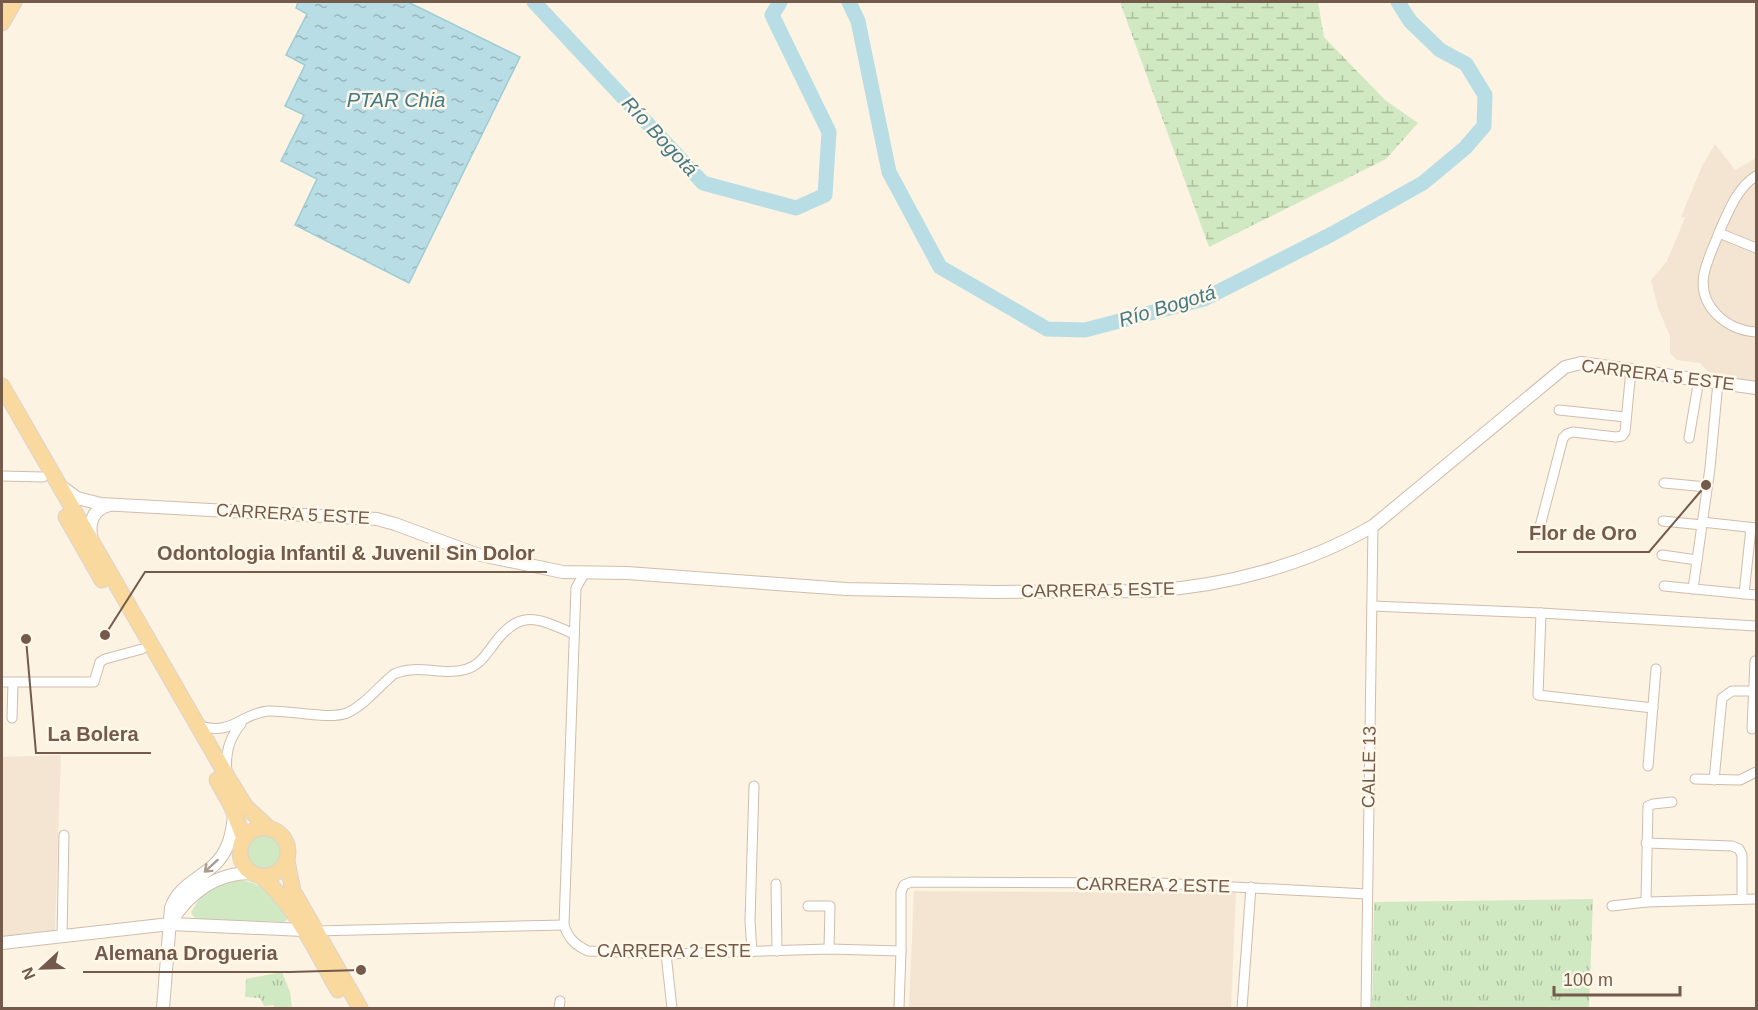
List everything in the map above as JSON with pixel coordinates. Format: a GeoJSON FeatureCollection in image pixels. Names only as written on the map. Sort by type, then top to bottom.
{"type":"FeatureCollection","features":[{"type":"Feature","properties":{"kind":"main road"},"geometry":{"type":"LineString","coordinates":[[2,23],[14,2]]}},
{"type":"Feature","properties":{"kind":"main road"},"geometry":{"type":"LineString","coordinates":[[2,386],[142,649],[225,793],[244,838]]}},
{"type":"Feature","properties":{"kind":"main road"},"geometry":{"type":"LineString","coordinates":[[2,405],[92,541],[246,807],[268,828],[278,832],[285,840],[293,891],[309,930],[349,1008]]}},
{"type":"Feature","properties":{"kind":"main road"},"geometry":{"type":"LineString","coordinates":[[268,828],[257,829],[244,838],[240,847],[240,857],[244,866],[285,900],[309,930],[360,1008]]}},
{"type":"Feature","properties":{"kind":"main road"},"geometry":{"type":"LineString","coordinates":[[256,875],[276,873],[287,861]]}},
{"type":"Feature","properties":{"kind":"street"},"geometry":{"type":"LineString","coordinates":[[1756,176],[1741,189],[1719,233],[1704,274],[1704,287],[1714,312],[1731,327],[1756,332]]}},
{"type":"Feature","properties":{"kind":"street"},"geometry":{"type":"LineString","coordinates":[[1719,233],[1756,248]]}},
{"type":"Feature","properties":{"kind":"street","name":"CARRERA 5 ESTE"},"geometry":{"type":"LineString","coordinates":[[50,480],[77,498],[88,502],[388,521],[466,551],[563,572],[627,573],[765,585],[846,589],[994,592],[1149,591],[1200,585],[1281,566],[1353,538],[1373,526],[1565,367],[1581,363],[1756,387]]}},
{"type":"Feature","properties":{"kind":"street"},"geometry":{"type":"LineString","coordinates":[[1538,534],[1563,438],[1573,432],[1622,436],[1625,432],[1631,370]]}},
{"type":"Feature","properties":{"kind":"street"},"geometry":{"type":"LineString","coordinates":[[1689,438],[1699,379]]}},
{"type":"Feature","properties":{"kind":"street"},"geometry":{"type":"LineString","coordinates":[[1693,589],[1719,382]]}},
{"type":"Feature","properties":{"kind":"street"},"geometry":{"type":"LineString","coordinates":[[1559,410],[1626,417]]}},
{"type":"Feature","properties":{"kind":"street"},"geometry":{"type":"LineString","coordinates":[[2,476],[50,480]]}},
{"type":"Feature","properties":{"kind":"street"},"geometry":{"type":"LineString","coordinates":[[1664,483],[1707,487]]}},
{"type":"Feature","properties":{"kind":"street"},"geometry":{"type":"LineString","coordinates":[[92,541],[91,521],[96,512],[104,506],[113,504]]}},
{"type":"Feature","properties":{"kind":"street"},"geometry":{"type":"LineString","coordinates":[[1663,521],[1754,528],[1751,562],[1744,594]]}},
{"type":"Feature","properties":{"kind":"street","name":"CALLE 13"},"geometry":{"type":"LineString","coordinates":[[1366,1008],[1373,526]]}},
{"type":"Feature","properties":{"kind":"street"},"geometry":{"type":"LineString","coordinates":[[1662,555],[1697,560]]}},
{"type":"Feature","properties":{"kind":"street"},"geometry":{"type":"LineString","coordinates":[[563,572],[576,588]]}},
{"type":"Feature","properties":{"kind":"street"},"geometry":{"type":"LineString","coordinates":[[2,943],[170,924],[309,930],[564,925],[576,588],[585,572]]}},
{"type":"Feature","properties":{"kind":"street"},"geometry":{"type":"LineString","coordinates":[[1664,586],[1756,595]]}},
{"type":"Feature","properties":{"kind":"street"},"geometry":{"type":"LineString","coordinates":[[1372,606],[1756,626]]}},
{"type":"Feature","properties":{"kind":"street"},"geometry":{"type":"LineString","coordinates":[[1541,613],[1538,695],[1653,708]]}},
{"type":"Feature","properties":{"kind":"street"},"geometry":{"type":"LineString","coordinates":[[197,725],[224,729],[267,711],[332,714],[347,712],[361,704],[400,671],[463,670],[477,664],[483,660],[503,631],[522,620],[540,620],[574,634]]}},
{"type":"Feature","properties":{"kind":"street"},"geometry":{"type":"LineString","coordinates":[[2,682],[94,682],[100,662],[142,649]]}},
{"type":"Feature","properties":{"kind":"street"},"geometry":{"type":"LineString","coordinates":[[1752,729],[1755,661]]}},
{"type":"Feature","properties":{"kind":"street"},"geometry":{"type":"LineString","coordinates":[[1648,765],[1656,669]]}},
{"type":"Feature","properties":{"kind":"street"},"geometry":{"type":"LineString","coordinates":[[12,718],[13,683]]}},
{"type":"Feature","properties":{"kind":"street"},"geometry":{"type":"LineString","coordinates":[[1714,780],[1722,698],[1732,691],[1754,691]]}},
{"type":"Feature","properties":{"kind":"street"},"geometry":{"type":"LineString","coordinates":[[228,778],[227,750],[231,738],[245,720]]}},
{"type":"Feature","properties":{"kind":"street"},"geometry":{"type":"LineString","coordinates":[[1695,779],[1740,780],[1756,772]]}},
{"type":"Feature","properties":{"kind":"street"},"geometry":{"type":"LineString","coordinates":[[752,952],[750,921],[754,786]]}},
{"type":"Feature","properties":{"kind":"street"},"geometry":{"type":"LineString","coordinates":[[1646,902],[1648,806],[1672,802]]}},
{"type":"Feature","properties":{"kind":"street"},"geometry":{"type":"LineString","coordinates":[[163,1008],[171,908],[177,894],[214,866],[224,852],[232,834],[235,815]]}},
{"type":"Feature","properties":{"kind":"street"},"geometry":{"type":"LineString","coordinates":[[62,936],[64,835]]}},
{"type":"Feature","properties":{"kind":"street"},"geometry":{"type":"LineString","coordinates":[[1646,843],[1732,846],[1739,849],[1742,855],[1742,899]]}},
{"type":"Feature","properties":{"kind":"street"},"geometry":{"type":"LineString","coordinates":[[203,925],[197,923],[190,913],[190,901],[203,887],[220,878],[238,873],[256,875]]}},
{"type":"Feature","properties":{"kind":"street","name":"CARRERA 2 ESTE"},"geometry":{"type":"LineString","coordinates":[[564,925],[571,940],[588,951],[666,954],[829,949],[902,951],[901,892],[904,885],[911,882],[1159,883],[1367,894]]}},
{"type":"Feature","properties":{"kind":"street"},"geometry":{"type":"LineString","coordinates":[[776,884],[777,951]]}},
{"type":"Feature","properties":{"kind":"street"},"geometry":{"type":"LineString","coordinates":[[1242,1008],[1251,888]]}},
{"type":"Feature","properties":{"kind":"street"},"geometry":{"type":"LineString","coordinates":[[170,924],[184,904],[194,896]]}},
{"type":"Feature","properties":{"kind":"street"},"geometry":{"type":"LineString","coordinates":[[1612,906],[1646,902],[1756,899]]}},
{"type":"Feature","properties":{"kind":"street"},"geometry":{"type":"LineString","coordinates":[[808,906],[830,906],[829,949]]}},
{"type":"Feature","properties":{"kind":"street"},"geometry":{"type":"LineString","coordinates":[[899,1008],[902,951]]}},
{"type":"Feature","properties":{"kind":"street"},"geometry":{"type":"LineString","coordinates":[[666,954],[672,1008]]}},
{"type":"Feature","properties":{"kind":"shaded area"},"geometry":{"type":"Polygon","coordinates":[[[1715,144],[1735,170],[1756,158],[1756,382],[1711,375],[1700,363],[1677,360],[1670,353],[1670,336],[1658,308],[1651,280],[1667,261],[1685,218],[1681,217],[1702,166],[1715,144]]]}},
{"type":"Feature","properties":{"kind":"shaded area"},"geometry":{"type":"Polygon","coordinates":[[[61,755],[55,930],[2,937],[2,757],[61,755]]]}},
{"type":"Feature","properties":{"kind":"shaded area"},"geometry":{"type":"Polygon","coordinates":[[[914,891],[1236,893],[1231,1008],[909,1008],[914,891]]]}},
{"type":"Feature","properties":{"kind":"green space"},"geometry":{"type":"Polygon","coordinates":[[[1120,2],[1318,2],[1324,37],[1385,100],[1418,123],[1386,159],[1209,247],[1120,2]]]}},
{"type":"Feature","properties":{"kind":"green space"},"geometry":{"type":"Polygon","coordinates":[[[264,835],[276,840],[281,852],[276,864],[264,869],[252,864],[247,852],[252,840],[264,835]]]}},
{"type":"Feature","properties":{"kind":"green space"},"geometry":{"type":"Polygon","coordinates":[[[233,880],[252,883],[265,890],[288,915],[287,920],[284,922],[197,919],[193,916],[191,912],[204,892],[233,880]]]}},
{"type":"Feature","properties":{"kind":"green space"},"geometry":{"type":"Polygon","coordinates":[[[1593,899],[1589,1008],[1372,1008],[1374,902],[1593,899]]]}},
{"type":"Feature","properties":{"kind":"green space"},"geometry":{"type":"Polygon","coordinates":[[[282,972],[290,992],[292,1008],[264,1006],[260,998],[245,997],[246,979],[282,972]]]}},
{"type":"Feature","properties":{"kind":"water","name":"PTAR Chia"},"geometry":{"type":"Polygon","coordinates":[[[298,2],[408,2],[520,57],[409,283],[295,225],[317,179],[281,161],[304,115],[285,106],[305,65],[286,55],[307,14],[296,8],[298,2]]]}},
{"type":"Feature","properties":{"kind":"waterway","name":"Río Bogotá"},"geometry":{"type":"LineString","coordinates":[[534,2],[703,183],[796,208],[825,195],[829,132],[772,15],[780,2]]}},
{"type":"Feature","properties":{"kind":"waterway","name":"Río Bogotá"},"geometry":{"type":"LineString","coordinates":[[849,2],[858,21],[889,172],[940,267],[1047,329],[1085,330],[1204,299],[1332,234],[1423,183],[1465,148],[1484,126],[1485,95],[1466,64],[1440,50],[1410,21],[1398,2]]}},
{"type":"Feature","properties":{"kind":"place","name":"Flor de Oro"},"geometry":{"type":"Point","coordinates":[1706,485]}},
{"type":"Feature","properties":{"kind":"place","name":"Odontologia Infantil & Juvenil Sin Dolor"},"geometry":{"type":"Point","coordinates":[105,635]}},
{"type":"Feature","properties":{"kind":"place","name":"La Bolera"},"geometry":{"type":"Point","coordinates":[26,639]}},
{"type":"Feature","properties":{"kind":"place","name":"Alemana Drogueria"},"geometry":{"type":"Point","coordinates":[361,970]}}]}
